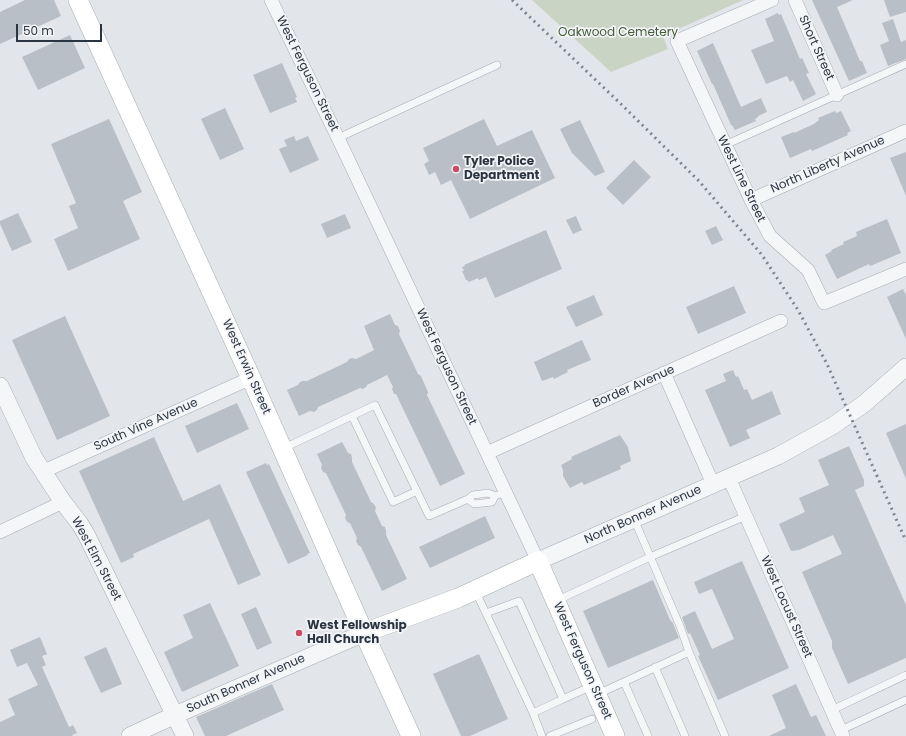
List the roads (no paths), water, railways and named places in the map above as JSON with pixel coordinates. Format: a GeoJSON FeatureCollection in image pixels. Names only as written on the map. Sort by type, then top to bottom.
{"type":"FeatureCollection","features":[{"type":"Feature","properties":{"kind":"main road","name":"West Erwin Street"},"geometry":{"type":"LineString","coordinates":[[78,0],[251,378],[411,736]]}},
{"type":"Feature","properties":{"kind":"main road","name":"North Bonner Avenue"},"geometry":{"type":"LineString","coordinates":[[364,633],[458,598],[538,561]]}},
{"type":"Feature","properties":{"kind":"main road","name":"West Ferguson Street"},"geometry":{"type":"LineString","coordinates":[[538,561],[614,736]]}},
{"type":"Feature","properties":{"kind":"street","name":"West Ferguson Street"},"geometry":{"type":"LineString","coordinates":[[271,0],[487,453],[500,494],[538,561]]}},
{"type":"Feature","properties":{"kind":"street","name":"West Line Street"},"geometry":{"type":"LineString","coordinates":[[772,0],[677,41],[751,200],[770,236],[808,270],[824,303],[906,269]]}},
{"type":"Feature","properties":{"kind":"street","name":"Short Street"},"geometry":{"type":"LineString","coordinates":[[795,0],[837,95]]}},
{"type":"Feature","properties":{"kind":"street","name":"North Liberty Avenue"},"geometry":{"type":"LineString","coordinates":[[751,200],[906,131]]}},
{"type":"Feature","properties":{"kind":"street","name":"Border Avenue"},"geometry":{"type":"LineString","coordinates":[[487,453],[782,321]]}},
{"type":"Feature","properties":{"kind":"street","name":"North Bonner Avenue"},"geometry":{"type":"LineString","coordinates":[[538,561],[778,456],[834,425],[865,403],[906,367]]}},
{"type":"Feature","properties":{"kind":"street"},"geometry":{"type":"LineString","coordinates":[[664,373],[713,484]]}},
{"type":"Feature","properties":{"kind":"street","name":"South Vine Avenue"},"geometry":{"type":"LineString","coordinates":[[42,472],[251,378]]}},
{"type":"Feature","properties":{"kind":"street","name":"West Elm Street"},"geometry":{"type":"LineString","coordinates":[[0,386],[42,472],[86,534],[185,736]]}},
{"type":"Feature","properties":{"kind":"street","name":"West Locust Street"},"geometry":{"type":"LineString","coordinates":[[729,478],[842,733]]}},
{"type":"Feature","properties":{"kind":"street"},"geometry":{"type":"LineString","coordinates":[[0,532],[63,502]]}},
{"type":"Feature","properties":{"kind":"street","name":"South Bonner Avenue"},"geometry":{"type":"LineString","coordinates":[[130,736],[364,633]]}},
{"type":"Feature","properties":{"kind":"lane"},"geometry":{"type":"LineString","coordinates":[[725,145],[906,64]]}},
{"type":"Feature","properties":{"kind":"lane"},"geometry":{"type":"LineString","coordinates":[[338,138],[497,65]]}},
{"type":"Feature","properties":{"kind":"lane"},"geometry":{"type":"LineString","coordinates":[[282,449],[376,405],[429,516],[468,499],[474,504],[492,502],[500,494]]}},
{"type":"Feature","properties":{"kind":"lane"},"geometry":{"type":"LineString","coordinates":[[352,416],[393,502],[417,491]]}},
{"type":"Feature","properties":{"kind":"lane"},"geometry":{"type":"LineString","coordinates":[[556,602],[650,557],[746,516]]}},
{"type":"Feature","properties":{"kind":"lane"},"geometry":{"type":"LineString","coordinates":[[634,519],[725,736]]}},
{"type":"Feature","properties":{"kind":"lane"},"geometry":{"type":"LineString","coordinates":[[475,590],[533,713],[542,736]]}},
{"type":"Feature","properties":{"kind":"lane"},"geometry":{"type":"LineString","coordinates":[[486,613],[519,601],[563,699]]}},
{"type":"Feature","properties":{"kind":"lane"},"geometry":{"type":"LineString","coordinates":[[533,713],[563,699],[624,682],[689,652]]}},
{"type":"Feature","properties":{"kind":"lane"},"geometry":{"type":"LineString","coordinates":[[655,668],[685,736]]}},
{"type":"Feature","properties":{"kind":"lane"},"geometry":{"type":"LineString","coordinates":[[832,710],[906,675]]}},
{"type":"Feature","properties":{"kind":"lane"},"geometry":{"type":"LineString","coordinates":[[624,682],[648,736]]}},
{"type":"Feature","properties":{"kind":"lane"},"geometry":{"type":"LineString","coordinates":[[842,733],[906,700]]}},
{"type":"Feature","properties":{"kind":"lane"},"geometry":{"type":"LineString","coordinates":[[550,736],[592,719]]}},
{"type":"Feature","properties":{"kind":"railway"},"geometry":{"type":"LineString","coordinates":[[512,0],[699,181],[762,255],[798,310],[827,364],[906,541]]}},
{"type":"Feature","properties":{"kind":"place","name":"Tyler Police Department"},"geometry":{"type":"Point","coordinates":[456,169]}},
{"type":"Feature","properties":{"kind":"place","name":"West Fellowship Hall Church"},"geometry":{"type":"Point","coordinates":[299,633]}},
{"type":"Feature","properties":{"kind":"park label","name":"Oakwood Cemetery"},"geometry":{"type":"Point","coordinates":[618,33]}}]}
